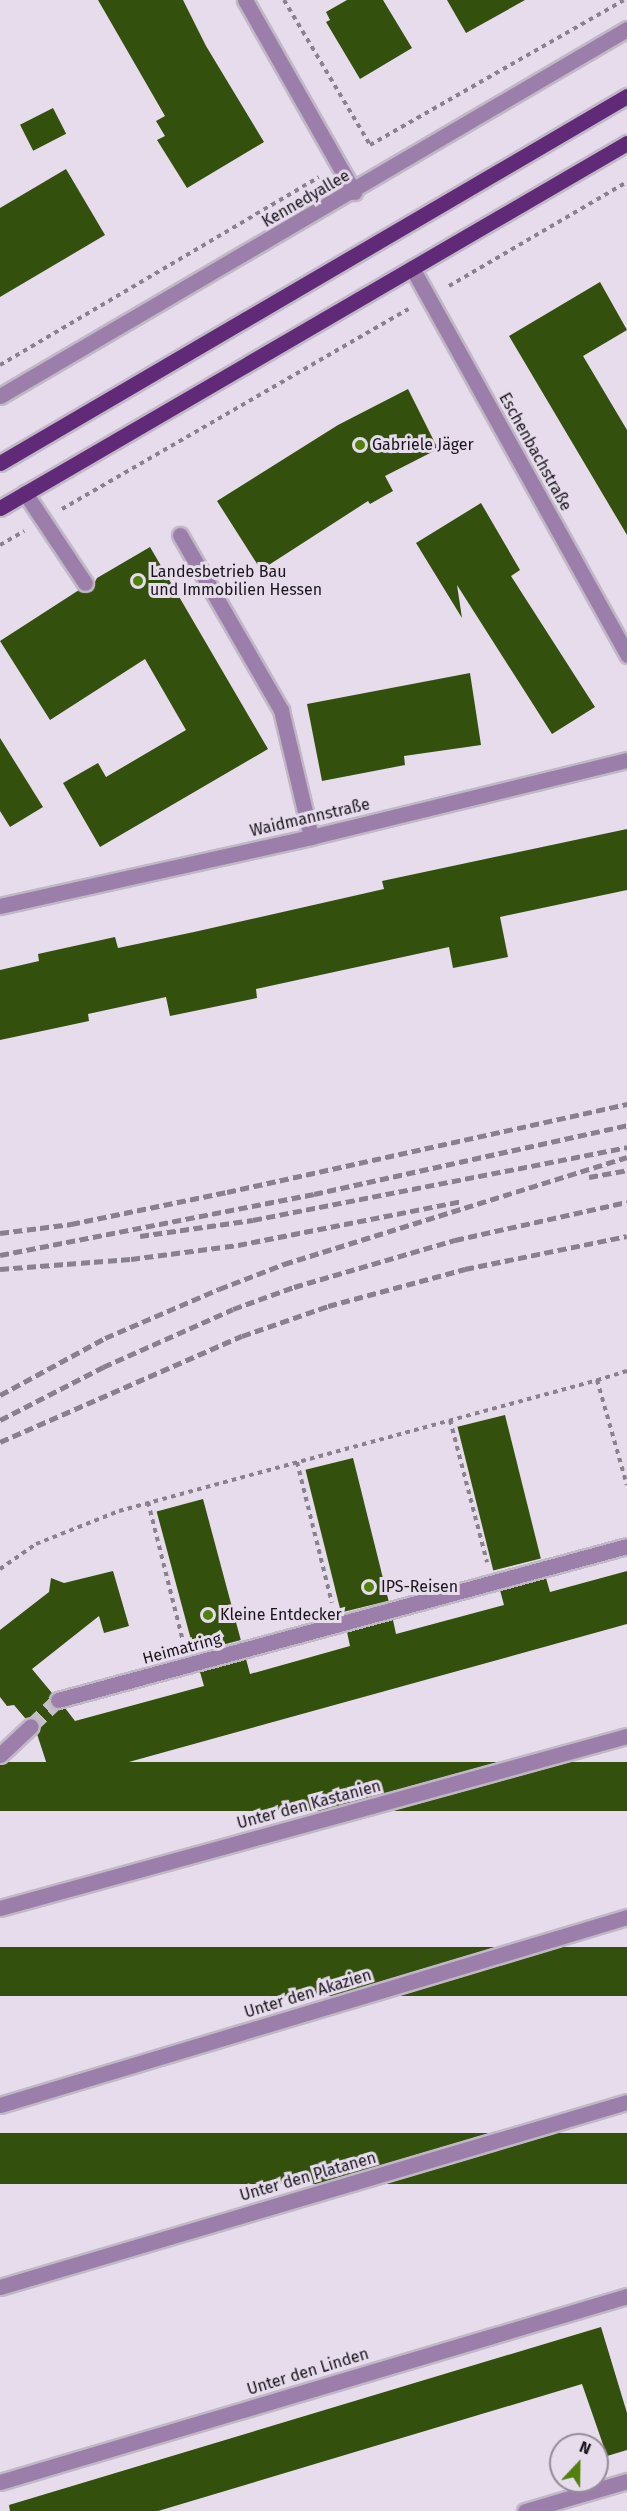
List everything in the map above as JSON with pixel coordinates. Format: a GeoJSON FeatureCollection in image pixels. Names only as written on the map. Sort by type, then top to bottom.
{"type":"FeatureCollection","features":[{"type":"Feature","properties":{"kind":"main road"},"geometry":{"type":"LineString","coordinates":[[0,463],[627,96]]}},
{"type":"Feature","properties":{"kind":"main road"},"geometry":{"type":"LineString","coordinates":[[0,508],[627,142]]}},
{"type":"Feature","properties":{"kind":"street"},"geometry":{"type":"LineString","coordinates":[[245,0],[354,192]]}},
{"type":"Feature","properties":{"kind":"street","name":"Kennedyallee"},"geometry":{"type":"LineString","coordinates":[[0,396],[354,192],[627,29]]}},
{"type":"Feature","properties":{"kind":"street","name":"Eschenbachstraße"},"geometry":{"type":"LineString","coordinates":[[412,268],[627,655]]}},
{"type":"Feature","properties":{"kind":"street"},"geometry":{"type":"LineString","coordinates":[[25,494],[85,583]]}},
{"type":"Feature","properties":{"kind":"street"},"geometry":{"type":"LineString","coordinates":[[180,535],[280,710],[311,837]]}},
{"type":"Feature","properties":{"kind":"street","name":"Waidmannstraße"},"geometry":{"type":"LineString","coordinates":[[0,906],[311,837],[627,760]]}},
{"type":"Feature","properties":{"kind":"street","name":"Heimatring"},"geometry":{"type":"LineString","coordinates":[[58,1700],[627,1546]]}},
{"type":"Feature","properties":{"kind":"street"},"geometry":{"type":"LineString","coordinates":[[0,1755],[31,1726]]}},
{"type":"Feature","properties":{"kind":"street","name":"Unter den Kastanien"},"geometry":{"type":"LineString","coordinates":[[0,1908],[627,1736]]}},
{"type":"Feature","properties":{"kind":"street","name":"Unter den Akazien"},"geometry":{"type":"LineString","coordinates":[[0,2105],[627,1917]]}},
{"type":"Feature","properties":{"kind":"street","name":"Unter den Platanen"},"geometry":{"type":"LineString","coordinates":[[0,2287],[627,2102]]}},
{"type":"Feature","properties":{"kind":"street","name":"Unter den Linden"},"geometry":{"type":"LineString","coordinates":[[0,2482],[627,2296]]}},
{"type":"Feature","properties":{"kind":"street"},"geometry":{"type":"LineString","coordinates":[[525,2511],[627,2481]]}},
{"type":"Feature","properties":{"kind":"path"},"geometry":{"type":"LineString","coordinates":[[284,0],[369,145],[624,0]]}},
{"type":"Feature","properties":{"kind":"path"},"geometry":{"type":"LineString","coordinates":[[0,365],[322,176],[316,166]]}},
{"type":"Feature","properties":{"kind":"path"},"geometry":{"type":"LineString","coordinates":[[0,545],[627,182]]}},
{"type":"Feature","properties":{"kind":"path"},"geometry":{"type":"LineString","coordinates":[[0,1569],[36,1544],[148,1502],[627,1371]]}},
{"type":"Feature","properties":{"kind":"path"},"geometry":{"type":"LineString","coordinates":[[597,1380],[627,1485]]}},
{"type":"Feature","properties":{"kind":"path"},"geometry":{"type":"LineString","coordinates":[[450,1420],[492,1583]]}},
{"type":"Feature","properties":{"kind":"path"},"geometry":{"type":"LineString","coordinates":[[297,1461],[338,1625]]}},
{"type":"Feature","properties":{"kind":"path"},"geometry":{"type":"LineString","coordinates":[[148,1502],[190,1666]]}},
{"type":"Feature","properties":{"kind":"building"},"geometry":{"type":"Polygon","coordinates":[[[98,0],[183,0],[206,46],[264,142],[187,188],[157,140],[165,136],[156,121],[165,116],[98,0]]]}},
{"type":"Feature","properties":{"kind":"building"},"geometry":{"type":"Polygon","coordinates":[[[347,0],[383,0],[412,48],[360,79],[326,22],[330,20],[326,12],[347,0]]]}},
{"type":"Feature","properties":{"kind":"building"},"geometry":{"type":"Polygon","coordinates":[[[447,0],[525,0],[466,33],[447,0]]]}},
{"type":"Feature","properties":{"kind":"building"},"geometry":{"type":"Polygon","coordinates":[[[53,108],[66,134],[33,151],[20,125],[53,108]]]}},
{"type":"Feature","properties":{"kind":"building"},"geometry":{"type":"Polygon","coordinates":[[[66,169],[105,235],[0,297],[0,208],[66,169]]]}},
{"type":"Feature","properties":{"kind":"building"},"geometry":{"type":"Polygon","coordinates":[[[600,282],[627,330],[583,356],[627,430],[627,535],[509,336],[600,282]]]}},
{"type":"Feature","properties":{"kind":"building"},"geometry":{"type":"Polygon","coordinates":[[[408,389],[438,449],[385,476],[393,491],[370,504],[368,501],[261,570],[217,501],[338,425],[408,389]]]}},
{"type":"Feature","properties":{"kind":"building"},"geometry":{"type":"Polygon","coordinates":[[[481,503],[520,570],[511,576],[595,707],[552,734],[457,585],[462,618],[416,543],[481,503]]]}},
{"type":"Feature","properties":{"kind":"building"},"geometry":{"type":"Polygon","coordinates":[[[150,547],[268,749],[100,847],[63,783],[98,763],[106,777],[186,730],[145,659],[50,720],[0,641],[79,590],[90,591],[97,578],[150,547]]]}},
{"type":"Feature","properties":{"kind":"building"},"geometry":{"type":"Polygon","coordinates":[[[470,673],[481,745],[404,756],[405,765],[322,781],[307,704],[470,673]]]}},
{"type":"Feature","properties":{"kind":"building"},"geometry":{"type":"Polygon","coordinates":[[[0,738],[43,807],[10,827],[0,811],[0,738]]]}},
{"type":"Feature","properties":{"kind":"building"},"geometry":{"type":"Polygon","coordinates":[[[627,829],[627,890],[500,917],[508,957],[453,968],[449,947],[256,989],[257,998],[170,1016],[166,997],[88,1014],[89,1021],[0,1040],[0,970],[39,961],[38,954],[115,937],[118,948],[194,932],[384,889],[382,881],[627,829]]]}},
{"type":"Feature","properties":{"kind":"building"},"geometry":{"type":"Polygon","coordinates":[[[505,1415],[541,1559],[493,1570],[457,1427],[505,1415]]]}},
{"type":"Feature","properties":{"kind":"building"},"geometry":{"type":"Polygon","coordinates":[[[353,1458],[389,1601],[341,1612],[305,1470],[353,1458]]]}},
{"type":"Feature","properties":{"kind":"building"},"geometry":{"type":"Polygon","coordinates":[[[203,1499],[241,1640],[194,1652],[157,1511],[203,1499]]]}},
{"type":"Feature","properties":{"kind":"building"},"geometry":{"type":"Polygon","coordinates":[[[113,1571],[129,1626],[104,1633],[99,1616],[32,1669],[52,1693],[51,1706],[65,1708],[75,1721],[204,1686],[200,1672],[246,1659],[250,1674],[350,1646],[347,1632],[393,1620],[396,1634],[504,1605],[500,1590],[546,1578],[550,1592],[627,1571],[627,1624],[53,1783],[37,1734],[38,1720],[25,1718],[14,1705],[7,1706],[0,1697],[0,1630],[49,1592],[51,1578],[64,1583],[113,1571]]]}},
{"type":"Feature","properties":{"kind":"building"},"geometry":{"type":"Polygon","coordinates":[[[0,1762],[627,1762],[627,1811],[0,1811],[0,1762]]]}},
{"type":"Feature","properties":{"kind":"building"},"geometry":{"type":"Polygon","coordinates":[[[0,1947],[627,1947],[627,1996],[0,1996],[0,1947]]]}},
{"type":"Feature","properties":{"kind":"building"},"geometry":{"type":"Polygon","coordinates":[[[0,2133],[627,2133],[627,2184],[0,2184],[0,2133]]]}},
{"type":"Feature","properties":{"kind":"building"},"geometry":{"type":"Polygon","coordinates":[[[601,2327],[627,2413],[627,2450],[609,2455],[609,2433],[599,2433],[582,2384],[158,2511],[10,2511],[9,2505],[601,2327]]]}},
{"type":"Feature","properties":{"kind":"tunnel"},"geometry":{"type":"LineString","coordinates":[[31,1726],[58,1700]]}},
{"type":"Feature","properties":{"kind":"railway"},"geometry":{"type":"LineString","coordinates":[[0,1233],[71,1224],[227,1192],[627,1104]]}},
{"type":"Feature","properties":{"kind":"railway"},"geometry":{"type":"LineString","coordinates":[[0,1255],[314,1194],[627,1125]]}},
{"type":"Feature","properties":{"kind":"railway"},"geometry":{"type":"LineString","coordinates":[[140,1236],[253,1220],[627,1147]]}},
{"type":"Feature","properties":{"kind":"railway"},"geometry":{"type":"LineString","coordinates":[[0,1395],[105,1338],[284,1264],[627,1157]]}},
{"type":"Feature","properties":{"kind":"railway"},"geometry":{"type":"LineString","coordinates":[[589,1177],[627,1170]]}},
{"type":"Feature","properties":{"kind":"railway"},"geometry":{"type":"LineString","coordinates":[[0,1269],[131,1259],[238,1245],[462,1201]]}},
{"type":"Feature","properties":{"kind":"railway"},"geometry":{"type":"LineString","coordinates":[[0,1420],[103,1367],[233,1309],[294,1287],[455,1240],[627,1202]]}},
{"type":"Feature","properties":{"kind":"railway"},"geometry":{"type":"LineString","coordinates":[[0,1442],[242,1336],[328,1306],[465,1269],[627,1236]]}},
{"type":"Feature","properties":{"kind":"place","name":"Gabriele Jäger"},"geometry":{"type":"Point","coordinates":[360,445]}},
{"type":"Feature","properties":{"kind":"place","name":"Landesbetrieb Bau und Immobilien Hessen"},"geometry":{"type":"Point","coordinates":[138,581]}},
{"type":"Feature","properties":{"kind":"place","name":"IPS-Reisen"},"geometry":{"type":"Point","coordinates":[369,1587]}},
{"type":"Feature","properties":{"kind":"place","name":"Kleine Entdecker"},"geometry":{"type":"Point","coordinates":[208,1615]}}]}
